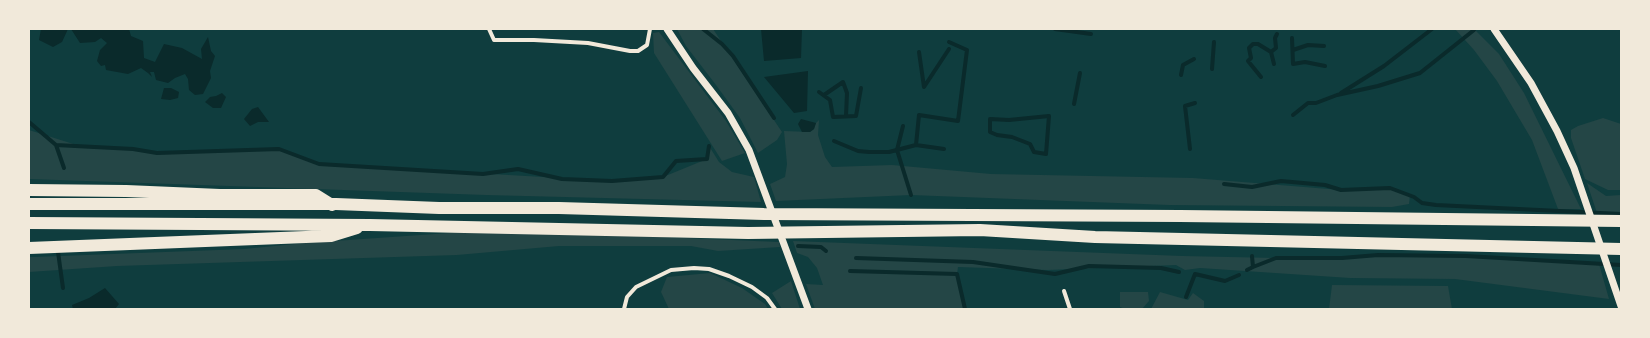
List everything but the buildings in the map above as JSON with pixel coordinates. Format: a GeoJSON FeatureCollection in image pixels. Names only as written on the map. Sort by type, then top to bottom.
{"type":"FeatureCollection","features":[{"type":"Feature","properties":{"kind":"highway"},"geometry":{"type":"LineString","coordinates":[[29,190],[220,195],[316,195],[332,204]]}},
{"type":"Feature","properties":{"kind":"highway"},"geometry":{"type":"LineString","coordinates":[[29,204],[332,204],[764,214],[1180,216],[1621,221]]}},
{"type":"Feature","properties":{"kind":"highway"},"geometry":{"type":"LineString","coordinates":[[29,223],[370,225],[748,233],[980,230],[1095,237],[1621,248]]}},
{"type":"Feature","properties":{"kind":"highway"},"geometry":{"type":"LineString","coordinates":[[29,248],[331,236],[370,225]]}},
{"type":"Feature","properties":{"kind":"street"},"geometry":{"type":"LineString","coordinates":[[489,29],[494,40],[534,40],[588,43],[630,51],[638,51],[647,45],[650,29]]}},
{"type":"Feature","properties":{"kind":"street"},"geometry":{"type":"LineString","coordinates":[[667,29],[693,68],[728,113],[749,150],[796,272],[808,309]]}},
{"type":"Feature","properties":{"kind":"street"},"geometry":{"type":"LineString","coordinates":[[1494,29],[1538,95],[1574,168],[1621,306]]}},
{"type":"Feature","properties":{"kind":"street"},"geometry":{"type":"LineString","coordinates":[[624,309],[627,296],[636,287],[671,270],[694,268],[709,268],[752,287],[767,298],[775,309]]}},
{"type":"Feature","properties":{"kind":"street"},"geometry":{"type":"LineString","coordinates":[[1064,291],[1070,309]]}},
{"type":"Feature","properties":{"kind":"shaded area"},"geometry":{"type":"Polygon","coordinates":[[[41,29],[68,29],[62,42],[53,47],[39,40],[41,29]]]}},
{"type":"Feature","properties":{"kind":"shaded area"},"geometry":{"type":"Polygon","coordinates":[[[71,29],[129,29],[131,36],[143,41],[144,58],[155,62],[164,44],[182,48],[202,59],[201,49],[208,37],[211,51],[215,56],[210,71],[211,78],[203,94],[195,95],[189,90],[188,79],[185,74],[168,83],[156,80],[154,72],[150,72],[152,77],[141,68],[128,74],[106,70],[105,65],[101,66],[97,61],[100,50],[107,43],[101,38],[95,42],[80,43],[71,29]]]}},
{"type":"Feature","properties":{"kind":"shaded area"},"geometry":{"type":"Polygon","coordinates":[[[677,29],[713,29],[782,132],[777,140],[758,153],[740,118],[686,46],[677,29]]]}},
{"type":"Feature","properties":{"kind":"shaded area"},"geometry":{"type":"Polygon","coordinates":[[[761,29],[802,29],[801,58],[764,61],[761,29]]]}},
{"type":"Feature","properties":{"kind":"shaded area"},"geometry":{"type":"Polygon","coordinates":[[[1455,29],[1474,29],[1499,54],[1524,93],[1581,209],[1558,209],[1532,140],[1497,81],[1474,50],[1455,29]]]}},
{"type":"Feature","properties":{"kind":"shaded area"},"geometry":{"type":"Polygon","coordinates":[[[659,32],[726,121],[745,153],[722,161],[654,53],[653,33],[659,32]]]}},
{"type":"Feature","properties":{"kind":"shaded area"},"geometry":{"type":"Polygon","coordinates":[[[808,71],[807,111],[794,113],[764,77],[808,71]]]}},
{"type":"Feature","properties":{"kind":"shaded area"},"geometry":{"type":"Polygon","coordinates":[[[164,88],[171,88],[179,92],[178,98],[170,100],[161,99],[164,88]]]}},
{"type":"Feature","properties":{"kind":"shaded area"},"geometry":{"type":"Polygon","coordinates":[[[222,93],[226,97],[221,108],[213,108],[205,102],[210,97],[222,93]]]}},
{"type":"Feature","properties":{"kind":"shaded area"},"geometry":{"type":"Polygon","coordinates":[[[258,107],[269,122],[258,122],[250,126],[244,119],[252,109],[258,107]]]}},
{"type":"Feature","properties":{"kind":"shaded area"},"geometry":{"type":"Polygon","coordinates":[[[1603,118],[1621,124],[1621,190],[1608,190],[1585,179],[1571,138],[1571,130],[1578,126],[1603,118]]]}},
{"type":"Feature","properties":{"kind":"shaded area"},"geometry":{"type":"Polygon","coordinates":[[[801,119],[816,123],[814,129],[810,132],[802,132],[798,124],[801,119]]]}},
{"type":"Feature","properties":{"kind":"shaded area"},"geometry":{"type":"Polygon","coordinates":[[[819,120],[818,135],[825,157],[832,167],[892,165],[991,174],[1193,178],[1341,190],[1390,188],[1410,195],[1409,204],[1392,207],[1169,205],[911,195],[776,201],[770,184],[785,177],[787,164],[784,131],[810,132],[814,129],[819,120]]]}},
{"type":"Feature","properties":{"kind":"shaded area"},"geometry":{"type":"Polygon","coordinates":[[[29,130],[86,148],[133,149],[162,153],[279,149],[319,164],[612,181],[663,177],[707,159],[709,146],[719,162],[732,172],[754,177],[761,202],[486,195],[29,179],[29,130]]]}},
{"type":"Feature","properties":{"kind":"shaded area"},"geometry":{"type":"Polygon","coordinates":[[[1587,183],[1606,196],[1621,195],[1621,214],[1597,213],[1587,183]]]}},
{"type":"Feature","properties":{"kind":"shaded area"},"geometry":{"type":"Polygon","coordinates":[[[464,232],[543,232],[779,242],[780,247],[718,251],[691,246],[559,246],[457,255],[117,266],[29,272],[29,257],[244,249],[305,243],[464,232]]]}},
{"type":"Feature","properties":{"kind":"shaded area"},"geometry":{"type":"Polygon","coordinates":[[[793,241],[1182,256],[1342,258],[1378,255],[1466,256],[1550,260],[1599,264],[1609,299],[1455,279],[1350,278],[1200,268],[1185,270],[1176,265],[1047,270],[958,267],[957,274],[965,309],[815,309],[806,284],[823,285],[817,268],[808,257],[797,253],[793,241]]]}},
{"type":"Feature","properties":{"kind":"shaded area"},"geometry":{"type":"Polygon","coordinates":[[[710,273],[742,288],[765,304],[768,309],[669,309],[661,292],[667,277],[710,273]]]}},
{"type":"Feature","properties":{"kind":"shaded area"},"geometry":{"type":"Polygon","coordinates":[[[791,281],[800,309],[782,309],[772,293],[791,281]]]}},
{"type":"Feature","properties":{"kind":"shaded area"},"geometry":{"type":"Polygon","coordinates":[[[1332,285],[1448,286],[1452,309],[1329,309],[1332,285]]]}},
{"type":"Feature","properties":{"kind":"shaded area"},"geometry":{"type":"Polygon","coordinates":[[[105,288],[119,304],[115,309],[73,309],[72,305],[89,298],[105,288]]]}},
{"type":"Feature","properties":{"kind":"shaded area"},"geometry":{"type":"Polygon","coordinates":[[[1120,292],[1148,292],[1149,301],[1142,309],[1125,309],[1120,307],[1120,292]]]}},
{"type":"Feature","properties":{"kind":"shaded area"},"geometry":{"type":"Polygon","coordinates":[[[1160,292],[1188,300],[1193,293],[1204,301],[1204,309],[1151,309],[1160,292]]]}},
{"type":"Feature","properties":{"kind":"waterway"},"geometry":{"type":"LineString","coordinates":[[703,29],[722,44],[733,56],[774,118]]}},
{"type":"Feature","properties":{"kind":"waterway"},"geometry":{"type":"LineString","coordinates":[[1055,29],[1091,34]]}},
{"type":"Feature","properties":{"kind":"waterway"},"geometry":{"type":"LineString","coordinates":[[1341,93],[1384,66],[1432,29]]}},
{"type":"Feature","properties":{"kind":"waterway"},"geometry":{"type":"LineString","coordinates":[[1293,115],[1308,103],[1316,103],[1337,95],[1378,86],[1420,73],[1474,30]]}},
{"type":"Feature","properties":{"kind":"waterway"},"geometry":{"type":"LineString","coordinates":[[1274,64],[1271,52],[1276,48],[1275,38],[1277,34]]}},
{"type":"Feature","properties":{"kind":"waterway"},"geometry":{"type":"LineString","coordinates":[[1292,38],[1293,64],[1305,62],[1325,66]]}},
{"type":"Feature","properties":{"kind":"waterway"},"geometry":{"type":"LineString","coordinates":[[916,145],[919,115],[958,121],[967,50],[949,42]]}},
{"type":"Feature","properties":{"kind":"waterway"},"geometry":{"type":"LineString","coordinates":[[1212,69],[1214,42]]}},
{"type":"Feature","properties":{"kind":"waterway"},"geometry":{"type":"LineString","coordinates":[[1261,77],[1248,61],[1251,58],[1249,48],[1253,44],[1258,44],[1271,52]]}},
{"type":"Feature","properties":{"kind":"waterway"},"geometry":{"type":"LineString","coordinates":[[1293,50],[1308,45],[1324,46]]}},
{"type":"Feature","properties":{"kind":"waterway"},"geometry":{"type":"LineString","coordinates":[[919,52],[924,87],[949,49]]}},
{"type":"Feature","properties":{"kind":"waterway"},"geometry":{"type":"LineString","coordinates":[[1181,75],[1183,65],[1194,59]]}},
{"type":"Feature","properties":{"kind":"waterway"},"geometry":{"type":"LineString","coordinates":[[1074,104],[1080,73]]}},
{"type":"Feature","properties":{"kind":"waterway"},"geometry":{"type":"LineString","coordinates":[[824,95],[843,82],[847,93],[846,116]]}},
{"type":"Feature","properties":{"kind":"waterway"},"geometry":{"type":"LineString","coordinates":[[819,92],[830,100],[833,117],[856,116],[861,88]]}},
{"type":"Feature","properties":{"kind":"waterway"},"geometry":{"type":"LineString","coordinates":[[1190,149],[1185,106],[1195,103]]}},
{"type":"Feature","properties":{"kind":"waterway"},"geometry":{"type":"LineString","coordinates":[[1049,116],[1046,154],[1034,152],[1030,144],[1012,137],[997,135],[990,132],[990,119],[1009,120],[1049,116]]}},
{"type":"Feature","properties":{"kind":"waterway"},"geometry":{"type":"LineString","coordinates":[[29,122],[56,145],[64,168]]}},
{"type":"Feature","properties":{"kind":"waterway"},"geometry":{"type":"LineString","coordinates":[[903,126],[897,150],[911,195]]}},
{"type":"Feature","properties":{"kind":"waterway"},"geometry":{"type":"LineString","coordinates":[[834,141],[858,151],[869,152],[889,152],[916,145],[944,149]]}},
{"type":"Feature","properties":{"kind":"waterway"},"geometry":{"type":"LineString","coordinates":[[56,145],[133,149],[157,153],[279,149],[319,164],[483,174],[518,169],[562,179],[612,181],[663,177],[676,161],[707,159],[709,146]]}},
{"type":"Feature","properties":{"kind":"waterway"},"geometry":{"type":"LineString","coordinates":[[1224,184],[1252,187],[1281,181],[1325,185],[1341,190],[1390,188],[1414,197],[1422,203],[1436,205],[1621,214]]}},
{"type":"Feature","properties":{"kind":"waterway"},"geometry":{"type":"LineString","coordinates":[[798,246],[821,247],[826,251]]}},
{"type":"Feature","properties":{"kind":"waterway"},"geometry":{"type":"LineString","coordinates":[[58,252],[63,288]]}},
{"type":"Feature","properties":{"kind":"waterway"},"geometry":{"type":"LineString","coordinates":[[1247,270],[1276,258],[1342,258],[1378,255],[1466,256],[1621,265]]}},
{"type":"Feature","properties":{"kind":"waterway"},"geometry":{"type":"LineString","coordinates":[[1252,256],[1253,267]]}},
{"type":"Feature","properties":{"kind":"waterway"},"geometry":{"type":"LineString","coordinates":[[856,258],[973,262],[1055,274],[1089,266],[1161,268],[1179,272]]}},
{"type":"Feature","properties":{"kind":"waterway"},"geometry":{"type":"LineString","coordinates":[[850,271],[957,274],[965,309]]}},
{"type":"Feature","properties":{"kind":"waterway"},"geometry":{"type":"LineString","coordinates":[[1186,297],[1195,274],[1225,281],[1239,275]]}}]}
